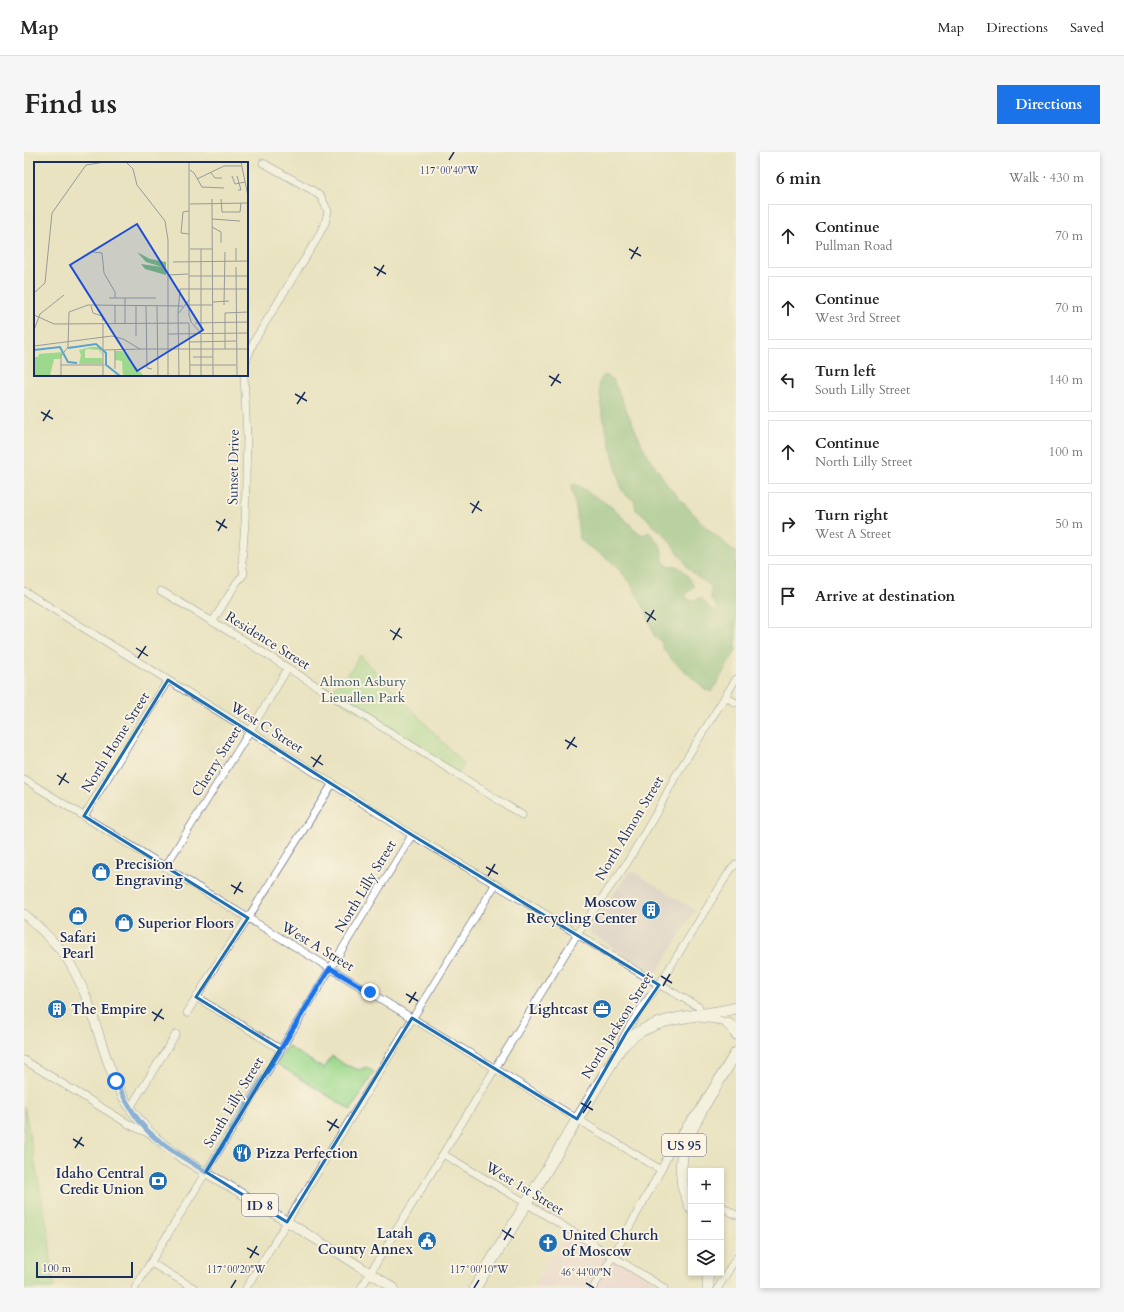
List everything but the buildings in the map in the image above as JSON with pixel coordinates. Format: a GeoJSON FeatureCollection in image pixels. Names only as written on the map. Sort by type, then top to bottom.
{"type":"FeatureCollection","features":[{"type":"Feature","properties":{"kind":"highway"},"geometry":{"type":"LineString","coordinates":[[620,1048],[641,1031],[660,1023],[686,1017],[719,1013],[736,1008]]}},
{"type":"Feature","properties":{"kind":"highway"},"geometry":{"type":"LineString","coordinates":[[732,1026],[736,1034]]}},
{"type":"Feature","properties":{"kind":"highway"},"geometry":{"type":"LineString","coordinates":[[725,1069],[728,1059],[736,1045]]}},
{"type":"Feature","properties":{"kind":"highway","name":"North Jackson Street"},"geometry":{"type":"LineString","coordinates":[[475,1288],[620,1048]]}},
{"type":"Feature","properties":{"kind":"highway","name":"US 95"},"geometry":{"type":"LineString","coordinates":[[689,1204],[683,1188],[681,1167],[683,1147],[702,1107],[736,1053]]}},
{"type":"Feature","properties":{"kind":"highway"},"geometry":{"type":"LineString","coordinates":[[708,1276],[708,1288]]}},
{"type":"Feature","properties":{"kind":"main road","name":"ID 8"},"geometry":{"type":"LineString","coordinates":[[24,914],[60,949],[76,975],[89,1006],[116,1081],[130,1108],[138,1120],[151,1134],[173,1151],[206,1172],[394,1288]]}},
{"type":"Feature","properties":{"kind":"street"},"geometry":{"type":"LineString","coordinates":[[248,357],[254,342],[317,239],[325,223],[328,211],[321,197],[312,190],[263,163]]}},
{"type":"Feature","properties":{"kind":"street","name":"Sunset Drive"},"geometry":{"type":"LineString","coordinates":[[212,621],[237,582],[244,574],[242,562],[245,522],[247,437],[244,376]]}},
{"type":"Feature","properties":{"kind":"street","name":"West C Street"},"geometry":{"type":"LineString","coordinates":[[24,591],[333,783],[412,835],[699,1007]]}},
{"type":"Feature","properties":{"kind":"street","name":"Residence Street"},"geometry":{"type":"LineString","coordinates":[[161,591],[288,668],[522,815]]}},
{"type":"Feature","properties":{"kind":"street","name":"Cherry Street"},"geometry":{"type":"LineString","coordinates":[[165,867],[288,668]]}},
{"type":"Feature","properties":{"kind":"street","name":"North Almon Street"},"geometry":{"type":"LineString","coordinates":[[361,1288],[578,934],[627,863],[658,810],[675,777],[736,679]]}},
{"type":"Feature","properties":{"kind":"street","name":"North Home Street"},"geometry":{"type":"LineString","coordinates":[[84,816],[168,680]]}},
{"type":"Feature","properties":{"kind":"street"},"geometry":{"type":"LineString","coordinates":[[726,697],[736,703]]}},
{"type":"Feature","properties":{"kind":"street","name":"West A Street"},"geometry":{"type":"LineString","coordinates":[[24,781],[84,816],[661,1170]]}},
{"type":"Feature","properties":{"kind":"street"},"geometry":{"type":"LineString","coordinates":[[187,1013],[333,783]]}},
{"type":"Feature","properties":{"kind":"street","name":"North Lilly Street"},"geometry":{"type":"LineString","coordinates":[[279,1051],[412,835]]}},
{"type":"Feature","properties":{"kind":"street","name":"North Jackson Street"},"geometry":{"type":"LineString","coordinates":[[620,1048],[626,1033],[736,864]]}},
{"type":"Feature","properties":{"kind":"street"},"geometry":{"type":"LineString","coordinates":[[246,1288],[495,884]]}},
{"type":"Feature","properties":{"kind":"street"},"geometry":{"type":"LineString","coordinates":[[196,997],[279,1051]]}},
{"type":"Feature","properties":{"kind":"street"},"geometry":{"type":"LineString","coordinates":[[686,1017],[717,1020],[732,1026]]}},
{"type":"Feature","properties":{"kind":"street"},"geometry":{"type":"LineString","coordinates":[[130,1108],[176,1034]]}},
{"type":"Feature","properties":{"kind":"street","name":"South Lilly Street"},"geometry":{"type":"LineString","coordinates":[[135,1288],[279,1051]]}},
{"type":"Feature","properties":{"kind":"street"},"geometry":{"type":"LineString","coordinates":[[24,1060],[132,1126],[151,1134]]}},
{"type":"Feature","properties":{"kind":"street"},"geometry":{"type":"LineString","coordinates":[[593,1288],[613,1256],[679,1136],[702,1107]]}},
{"type":"Feature","properties":{"kind":"street","name":"West 1st Street"},"geometry":{"type":"LineString","coordinates":[[443,1154],[664,1288]]}},
{"type":"Feature","properties":{"kind":"street"},"geometry":{"type":"LineString","coordinates":[[724,1208],[736,1215]]}},
{"type":"Feature","properties":{"kind":"street"},"geometry":{"type":"LineString","coordinates":[[718,1288],[736,1258]]}},
{"type":"Feature","properties":{"kind":"street"},"geometry":{"type":"LineString","coordinates":[[151,1263],[194,1288]]}},
{"type":"Feature","properties":{"kind":"highlighted area"},"geometry":{"type":"Polygon","coordinates":[[[168,680],[412,835],[659,985],[626,1033],[577,1119],[412,1018],[287,1222],[206,1172],[280,1049],[196,997],[248,918],[84,816],[168,680]]]}},
{"type":"Feature","properties":{"kind":"shaded area"},"geometry":{"type":"Polygon","coordinates":[[[631,870],[695,910],[659,970],[654,973],[591,934],[590,928],[595,919],[631,870]]]}},
{"type":"Feature","properties":{"kind":"shaded area"},"geometry":{"type":"Polygon","coordinates":[[[569,1229],[663,1288],[532,1288],[569,1229]]]}},
{"type":"Feature","properties":{"kind":"green space"},"geometry":{"type":"Polygon","coordinates":[[[603,376],[608,376],[613,380],[644,449],[669,487],[705,526],[736,553],[736,650],[712,692],[706,690],[669,657],[663,649],[661,641],[654,636],[646,611],[637,595],[618,568],[579,538],[576,508],[571,487],[573,484],[576,484],[613,508],[638,532],[643,535],[649,532],[660,545],[664,563],[669,566],[677,566],[681,568],[694,586],[686,594],[686,598],[694,600],[701,597],[713,612],[718,610],[717,606],[711,600],[711,586],[696,576],[687,567],[683,559],[664,534],[636,510],[634,500],[629,498],[622,491],[602,413],[599,383],[603,376]]]}},
{"type":"Feature","properties":{"kind":"green space","name":"Almon Asbury Lieuallen Park"},"geometry":{"type":"Polygon","coordinates":[[[360,655],[464,764],[457,775],[328,693],[350,672],[360,655]]]}},
{"type":"Feature","properties":{"kind":"green space"},"geometry":{"type":"Polygon","coordinates":[[[287,1046],[324,1069],[332,1056],[345,1065],[359,1070],[366,1067],[374,1072],[351,1110],[277,1064],[287,1046]]]}},
{"type":"Feature","properties":{"kind":"green space"},"geometry":{"type":"Polygon","coordinates":[[[24,1106],[48,1231],[54,1288],[24,1288],[24,1106]]]}},
{"type":"Feature","properties":{"kind":"place","name":"Precision Engraving"},"geometry":{"type":"Point","coordinates":[101,872]}},
{"type":"Feature","properties":{"kind":"place","name":"Moscow Recycling Center"},"geometry":{"type":"Point","coordinates":[651,910]}},
{"type":"Feature","properties":{"kind":"place","name":"Safari Pearl"},"geometry":{"type":"Point","coordinates":[78,916]}},
{"type":"Feature","properties":{"kind":"place","name":"Superior Floors"},"geometry":{"type":"Point","coordinates":[124,923]}},
{"type":"Feature","properties":{"kind":"place","name":"The Empire"},"geometry":{"type":"Point","coordinates":[57,1009]}},
{"type":"Feature","properties":{"kind":"place","name":"Lightcast"},"geometry":{"type":"Point","coordinates":[602,1009]}},
{"type":"Feature","properties":{"kind":"place","name":"Pizza Perfection"},"geometry":{"type":"Point","coordinates":[242,1153]}},
{"type":"Feature","properties":{"kind":"place","name":"Idaho Central Credit Union"},"geometry":{"type":"Point","coordinates":[158,1181]}},
{"type":"Feature","properties":{"kind":"place","name":"Latah County Annex"},"geometry":{"type":"Point","coordinates":[427,1241]}},
{"type":"Feature","properties":{"kind":"place","name":"United Church of Moscow"},"geometry":{"type":"Point","coordinates":[548,1243]}},
{"type":"Feature","properties":{"kind":"route"},"geometry":{"type":"LineString","coordinates":[[116,1081],[130,1108],[138,1120],[151,1134],[173,1151],[206,1172],[330,968],[370,992]]}}]}
